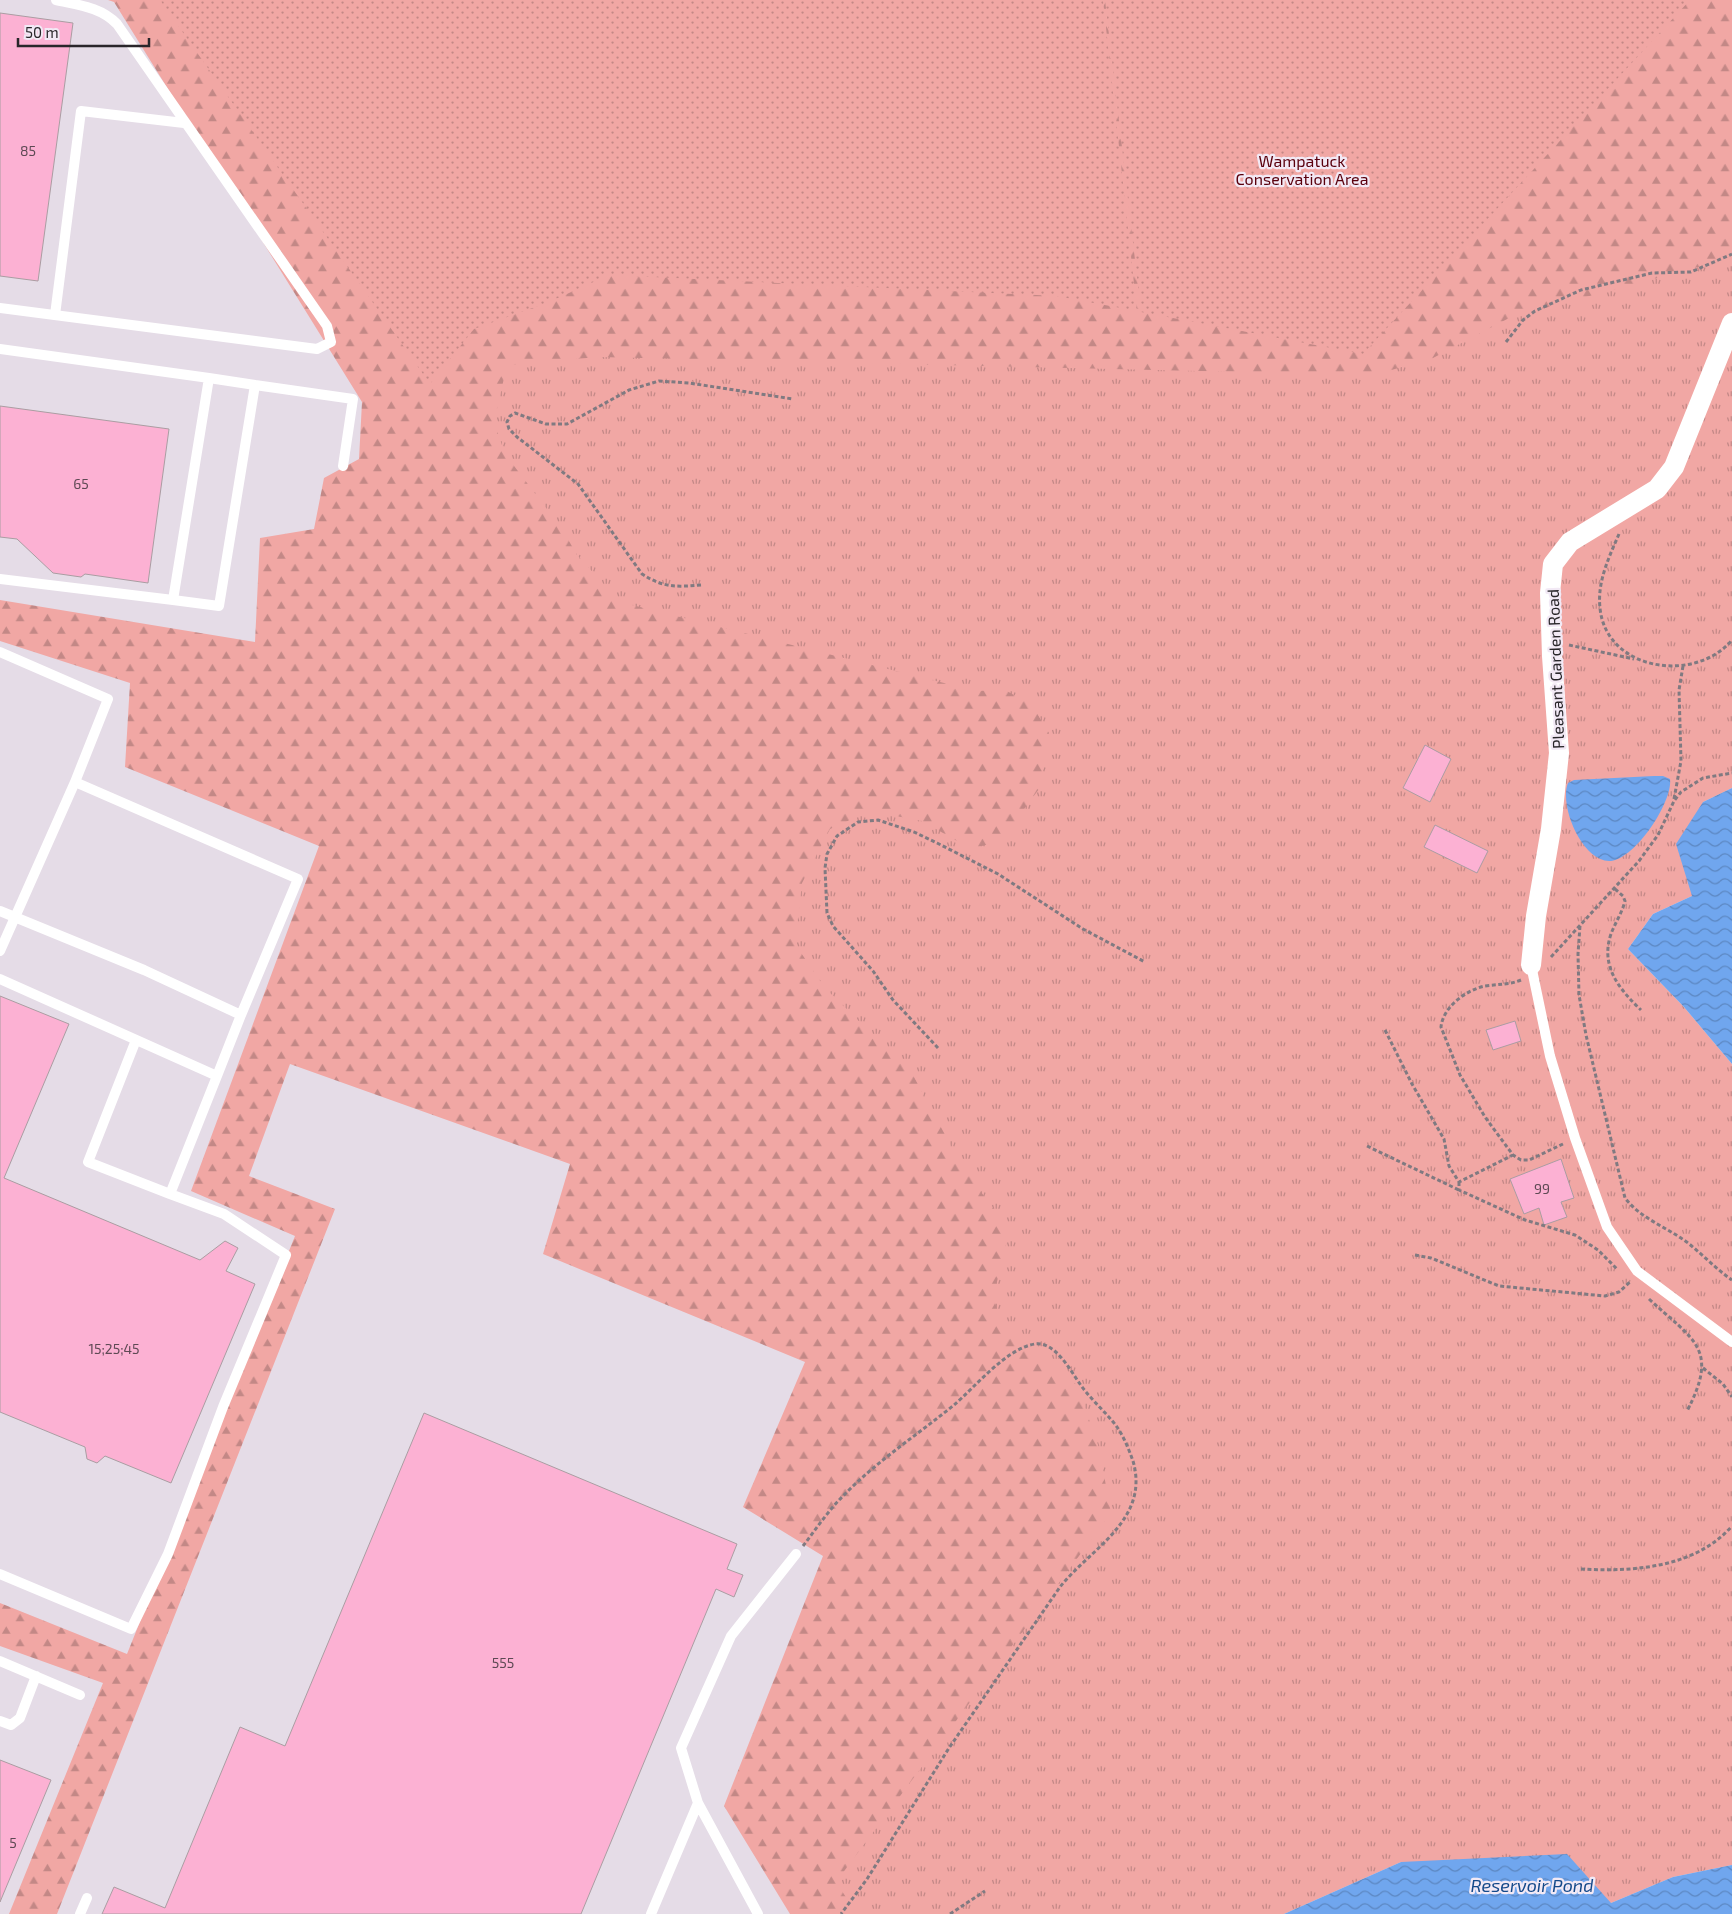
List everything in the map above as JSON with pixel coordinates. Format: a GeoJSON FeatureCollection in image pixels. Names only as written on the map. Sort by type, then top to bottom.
{"type":"FeatureCollection","features":[{"type":"Feature","properties":{"kind":"street","name":"Pleasant Garden Road"},"geometry":{"type":"LineString","coordinates":[[1532,971],[1536,916],[1551,829],[1559,753],[1550,593],[1553,564],[1570,542],[1657,489],[1674,467],[1732,323]]}},
{"type":"Feature","properties":{"kind":"lane"},"geometry":{"type":"LineString","coordinates":[[0,308],[318,350],[331,342],[327,326],[109,16],[97,10],[56,0]]}},
{"type":"Feature","properties":{"kind":"lane"},"geometry":{"type":"LineString","coordinates":[[55,315],[82,111],[184,123]]}},
{"type":"Feature","properties":{"kind":"lane"},"geometry":{"type":"LineString","coordinates":[[0,349],[353,399],[343,466]]}},
{"type":"Feature","properties":{"kind":"lane"},"geometry":{"type":"LineString","coordinates":[[173,600],[209,378]]}},
{"type":"Feature","properties":{"kind":"lane"},"geometry":{"type":"LineString","coordinates":[[0,579],[219,606],[256,385]]}},
{"type":"Feature","properties":{"kind":"lane"},"geometry":{"type":"LineString","coordinates":[[0,652],[108,699],[75,782],[0,951]]}},
{"type":"Feature","properties":{"kind":"lane"},"geometry":{"type":"LineString","coordinates":[[75,782],[298,879],[241,1015],[170,1194]]}},
{"type":"Feature","properties":{"kind":"lane"},"geometry":{"type":"LineString","coordinates":[[0,911],[144,970],[241,1015]]}},
{"type":"Feature","properties":{"kind":"lane"},"geometry":{"type":"LineString","coordinates":[[1532,971],[1550,1056],[1575,1138],[1607,1227],[1637,1271],[1732,1342]]}},
{"type":"Feature","properties":{"kind":"lane"},"geometry":{"type":"LineString","coordinates":[[0,979],[217,1076]]}},
{"type":"Feature","properties":{"kind":"lane"},"geometry":{"type":"LineString","coordinates":[[0,1574],[131,1629],[168,1554],[223,1407],[286,1255],[224,1214],[88,1162],[136,1040]]}},
{"type":"Feature","properties":{"kind":"lane"},"geometry":{"type":"LineString","coordinates":[[758,1914],[698,1802],[680,1748],[731,1636],[796,1554]]}},
{"type":"Feature","properties":{"kind":"lane"},"geometry":{"type":"LineString","coordinates":[[0,1661],[80,1695]]}},
{"type":"Feature","properties":{"kind":"lane"},"geometry":{"type":"LineString","coordinates":[[0,1722],[11,1725],[20,1718],[36,1676]]}},
{"type":"Feature","properties":{"kind":"lane"},"geometry":{"type":"LineString","coordinates":[[651,1914],[698,1802]]}},
{"type":"Feature","properties":{"kind":"lane"},"geometry":{"type":"LineString","coordinates":[[80,1914],[87,1898]]}},
{"type":"Feature","properties":{"kind":"path"},"geometry":{"type":"LineString","coordinates":[[1506,342],[1523,320],[1535,311],[1580,290],[1652,273],[1691,272],[1732,254]]}},
{"type":"Feature","properties":{"kind":"path"},"geometry":{"type":"LineString","coordinates":[[701,585],[673,587],[656,583],[642,574],[578,484],[517,437],[509,429],[507,422],[510,416],[515,413],[546,424],[567,424],[629,390],[659,381],[689,383],[793,399]]}},
{"type":"Feature","properties":{"kind":"path"},"geometry":{"type":"LineString","coordinates":[[1620,533],[1610,555],[1600,587],[1600,607],[1602,618],[1614,640],[1637,660]]}},
{"type":"Feature","properties":{"kind":"path"},"geometry":{"type":"LineString","coordinates":[[1552,640],[1669,666],[1683,666],[1704,660],[1731,644]]}},
{"type":"Feature","properties":{"kind":"path"},"geometry":{"type":"LineString","coordinates":[[1674,801],[1681,761],[1679,690],[1683,666]]}},
{"type":"Feature","properties":{"kind":"path"},"geometry":{"type":"LineString","coordinates":[[1575,1138],[1529,1160],[1521,1160],[1513,1155],[1485,1117],[1460,1076],[1450,1045],[1441,1027],[1442,1019],[1450,1007],[1470,992],[1484,986],[1508,985],[1532,971],[1580,926],[1639,861],[1658,835],[1674,801],[1681,792],[1697,781],[1732,773]]}},
{"type":"Feature","properties":{"kind":"path"},"geometry":{"type":"LineString","coordinates":[[938,1048],[893,1000],[873,972],[833,926],[827,913],[825,868],[827,854],[838,836],[858,822],[878,820],[929,839],[998,874],[1094,936],[1145,962]]}},
{"type":"Feature","properties":{"kind":"path"},"geometry":{"type":"LineString","coordinates":[[1615,889],[1624,896],[1625,902],[1608,946],[1608,968],[1627,996],[1641,1010]]}},
{"type":"Feature","properties":{"kind":"path"},"geometry":{"type":"LineString","coordinates":[[1580,926],[1578,954],[1579,995],[1586,1035],[1625,1198],[1638,1212],[1687,1242],[1710,1265],[1732,1280]]}},
{"type":"Feature","properties":{"kind":"path"},"geometry":{"type":"LineString","coordinates":[[1385,1030],[1412,1084],[1444,1139],[1449,1166],[1459,1182],[1459,1190]]}},
{"type":"Feature","properties":{"kind":"path"},"geometry":{"type":"LineString","coordinates":[[1367,1146],[1525,1220],[1576,1235],[1598,1250],[1623,1275]]}},
{"type":"Feature","properties":{"kind":"path"},"geometry":{"type":"LineString","coordinates":[[1459,1182],[1513,1155]]}},
{"type":"Feature","properties":{"kind":"path"},"geometry":{"type":"LineString","coordinates":[[1415,1255],[1431,1258],[1499,1286],[1605,1296],[1619,1292],[1631,1282]]}},
{"type":"Feature","properties":{"kind":"path"},"geometry":{"type":"LineString","coordinates":[[1627,1278],[1638,1288]]}},
{"type":"Feature","properties":{"kind":"path"},"geometry":{"type":"LineString","coordinates":[[1644,1295],[1696,1344],[1703,1357],[1700,1384],[1687,1411]]}},
{"type":"Feature","properties":{"kind":"path"},"geometry":{"type":"LineString","coordinates":[[796,1554],[842,1497],[863,1476],[954,1405],[996,1366],[1034,1344],[1043,1344],[1060,1356],[1087,1394],[1118,1428],[1130,1452],[1135,1468],[1136,1495],[1125,1520],[1072,1572],[1060,1587],[980,1706],[949,1748],[867,1879],[841,1914]]}},
{"type":"Feature","properties":{"kind":"path"},"geometry":{"type":"LineString","coordinates":[[1703,1368],[1723,1384],[1732,1397]]}},
{"type":"Feature","properties":{"kind":"path"},"geometry":{"type":"LineString","coordinates":[[1581,1568],[1617,1570],[1668,1564],[1716,1542],[1732,1526]]}},
{"type":"Feature","properties":{"kind":"path"},"geometry":{"type":"LineString","coordinates":[[950,1914],[985,1891]]}},
{"type":"Feature","properties":{"kind":"green space"},"geometry":{"type":"Polygon","coordinates":[[[108,0],[1732,0],[1732,258],[1511,317],[1433,358],[1374,375],[598,357],[507,365],[494,422],[505,454],[562,529],[577,555],[620,602],[976,691],[1005,690],[1032,705],[1049,733],[1039,789],[1000,841],[971,849],[922,821],[870,811],[830,829],[802,883],[795,944],[825,988],[912,1073],[959,1161],[996,1213],[1007,1241],[993,1298],[1004,1327],[1077,1385],[1099,1448],[1111,1513],[836,1882],[857,1914],[790,1914],[724,1806],[823,1556],[743,1507],[805,1362],[543,1254],[570,1164],[290,1064],[249,1176],[335,1209],[57,1914],[9,1914],[103,1683],[0,1646],[0,1603],[127,1654],[295,1236],[191,1191],[319,846],[125,767],[130,683],[0,641],[0,600],[255,642],[260,538],[314,529],[324,478],[359,459],[362,402],[114,2],[108,0]]]}},
{"type":"Feature","properties":{"kind":"green space"},"geometry":{"type":"Polygon","coordinates":[[[160,0],[1103,0],[1137,311],[1056,296],[609,275],[549,302],[474,329],[430,384],[160,0]]]}},
{"type":"Feature","properties":{"kind":"green space","name":"Wampatuck Conservation Area"},"geometry":{"type":"Polygon","coordinates":[[[1105,0],[1690,0],[1363,354],[1141,312],[1105,0]]]}},
{"type":"Feature","properties":{"kind":"green space"},"geometry":{"type":"Polygon","coordinates":[[[1732,216],[1732,788],[1703,802],[1692,896],[1653,914],[1628,949],[1684,1007],[1732,1064],[1732,1865],[1673,1877],[1611,1903],[1401,1862],[1284,1914],[819,1914],[898,1683],[818,1011],[491,515],[474,329],[1732,216]]]}},
{"type":"Feature","properties":{"kind":"water"},"geometry":{"type":"Polygon","coordinates":[[[1663,776],[1670,779],[1665,802],[1650,829],[1630,851],[1619,858],[1609,861],[1599,858],[1581,842],[1575,830],[1567,804],[1566,793],[1568,783],[1574,780],[1663,776]]]}},
{"type":"Feature","properties":{"kind":"water"},"geometry":{"type":"Polygon","coordinates":[[[1732,788],[1732,1064],[1684,1007],[1628,949],[1653,914],[1692,896],[1676,844],[1703,802],[1732,788]]]}},
{"type":"Feature","properties":{"kind":"water","name":"Reservoir Pond"},"geometry":{"type":"Polygon","coordinates":[[[1567,1854],[1611,1903],[1673,1877],[1732,1865],[1732,1914],[1284,1914],[1401,1862],[1567,1854]]]}},
{"type":"Feature","properties":{"kind":"building"},"geometry":{"type":"Polygon","coordinates":[[[0,13],[73,23],[38,281],[0,276],[0,13]]]}},
{"type":"Feature","properties":{"kind":"building"},"geometry":{"type":"Polygon","coordinates":[[[0,406],[169,429],[148,583],[85,574],[81,577],[53,573],[17,539],[0,537],[0,406]]]}},
{"type":"Feature","properties":{"kind":"building"},"geometry":{"type":"Polygon","coordinates":[[[1425,745],[1451,759],[1430,802],[1403,788],[1425,745]]]}},
{"type":"Feature","properties":{"kind":"building"},"geometry":{"type":"Polygon","coordinates":[[[1435,825],[1488,851],[1477,873],[1424,847],[1435,825]]]}},
{"type":"Feature","properties":{"kind":"building"},"geometry":{"type":"Polygon","coordinates":[[[0,996],[69,1024],[4,1178],[200,1260],[225,1241],[238,1248],[226,1271],[255,1284],[171,1483],[105,1456],[97,1463],[87,1459],[85,1447],[0,1412],[0,996]]]}},
{"type":"Feature","properties":{"kind":"building"},"geometry":{"type":"Polygon","coordinates":[[[1515,1021],[1521,1041],[1493,1050],[1486,1030],[1515,1021]]]}},
{"type":"Feature","properties":{"kind":"building"},"geometry":{"type":"Polygon","coordinates":[[[1561,1159],[1574,1198],[1561,1202],[1567,1217],[1544,1225],[1539,1208],[1524,1214],[1510,1179],[1561,1159]]]}},
{"type":"Feature","properties":{"kind":"building"},"geometry":{"type":"Polygon","coordinates":[[[424,1413],[737,1544],[727,1569],[743,1575],[734,1597],[716,1589],[581,1914],[102,1914],[114,1887],[165,1908],[240,1727],[285,1746],[424,1413]]]}},
{"type":"Feature","properties":{"kind":"building"},"geometry":{"type":"Polygon","coordinates":[[[0,1760],[51,1780],[0,1902],[0,1760]]]}}]}
